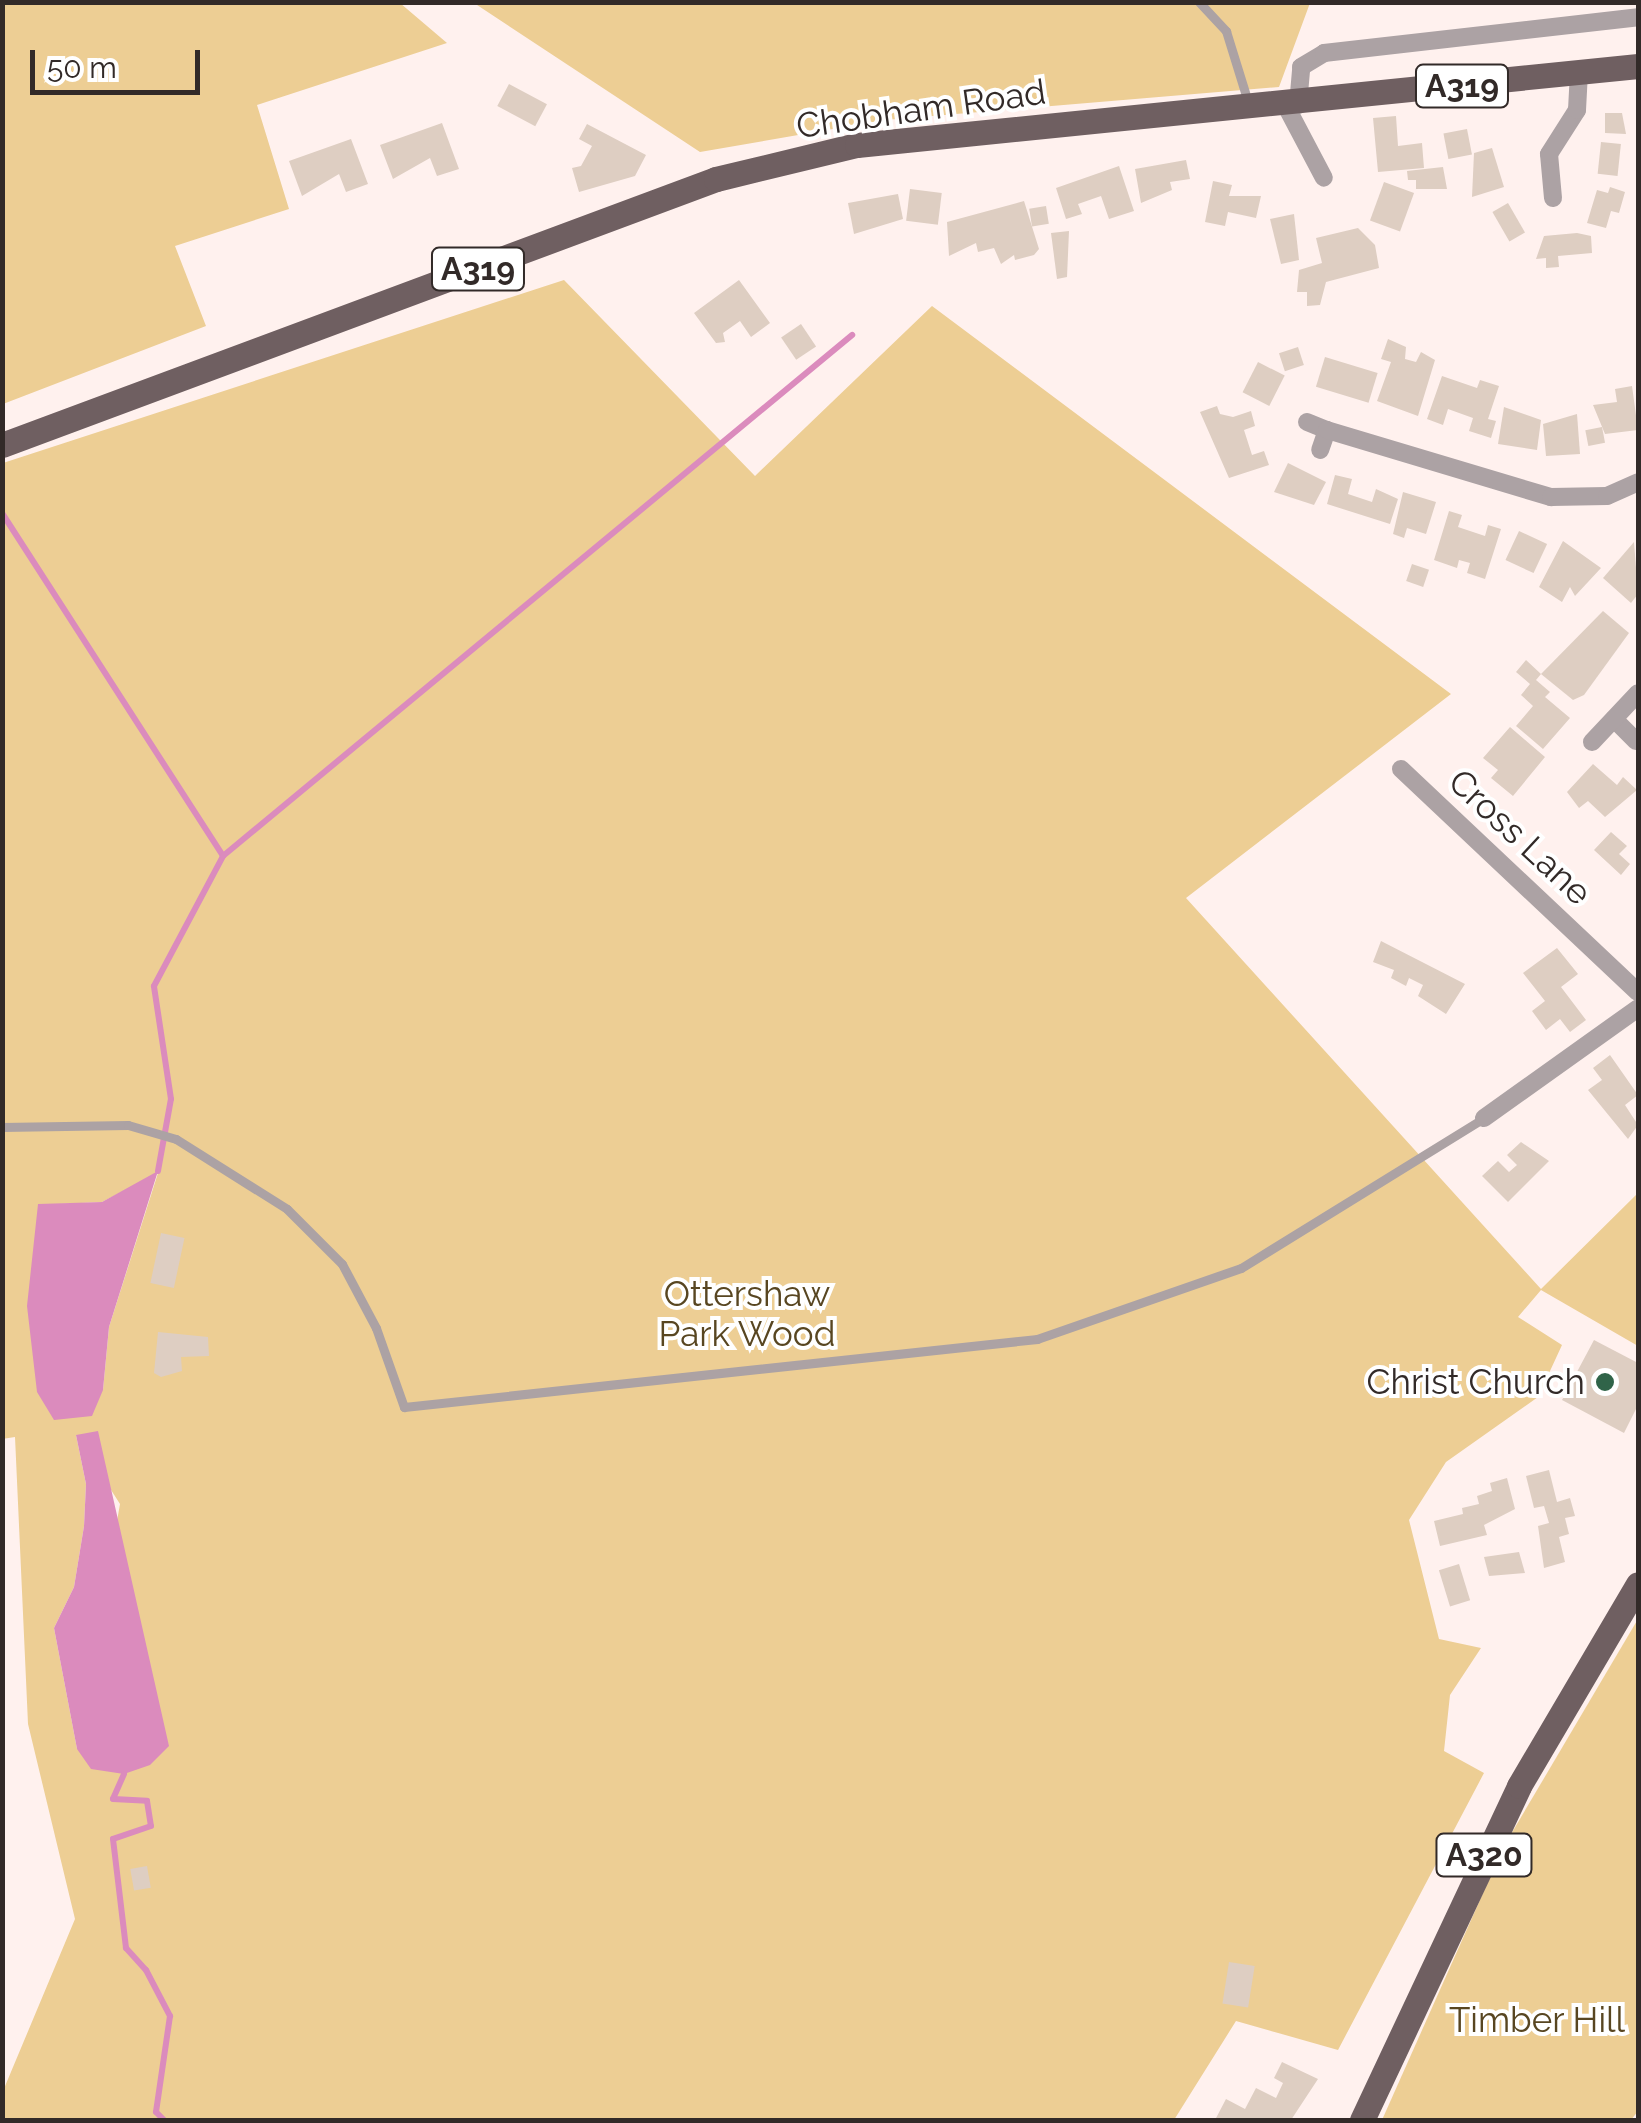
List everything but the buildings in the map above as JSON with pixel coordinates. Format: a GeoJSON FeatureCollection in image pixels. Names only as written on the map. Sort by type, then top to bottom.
{"type":"FeatureCollection","features":[{"type":"Feature","properties":{"kind":"main road","name":"Chobham Road"},"geometry":{"type":"LineString","coordinates":[[2,446],[716,179],[856,145],[1292,106],[1638,66]]}},
{"type":"Feature","properties":{"kind":"main road","name":"A320"},"geometry":{"type":"LineString","coordinates":[[1362,2120],[1519,1786],[1638,1584]]}},
{"type":"Feature","properties":{"kind":"street"},"geometry":{"type":"LineString","coordinates":[[1324,178],[1292,106],[1301,68],[1324,53],[1638,18]]}},
{"type":"Feature","properties":{"kind":"street"},"geometry":{"type":"LineString","coordinates":[[1553,198],[1549,154],[1577,110],[1578,73]]}},
{"type":"Feature","properties":{"kind":"street"},"geometry":{"type":"LineString","coordinates":[[1308,422],[1551,498],[1635,491]]}},
{"type":"Feature","properties":{"kind":"street"},"geometry":{"type":"LineString","coordinates":[[1320,450],[1328,430]]}},
{"type":"Feature","properties":{"kind":"street"},"geometry":{"type":"LineString","coordinates":[[1592,742],[1638,692]]}},
{"type":"Feature","properties":{"kind":"street"},"geometry":{"type":"LineString","coordinates":[[1614,719],[1636,740]]}},
{"type":"Feature","properties":{"kind":"street","name":"Cross Lane"},"geometry":{"type":"LineString","coordinates":[[1401,770],[1638,992]]}},
{"type":"Feature","properties":{"kind":"street"},"geometry":{"type":"LineString","coordinates":[[1484,1118],[1638,1008]]}},
{"type":"Feature","properties":{"kind":"lane"},"geometry":{"type":"LineString","coordinates":[[1198,2],[1226,31],[1250,110]]}},
{"type":"Feature","properties":{"kind":"lane"},"geometry":{"type":"LineString","coordinates":[[2,1127],[128,1125],[176,1139],[287,1209],[342,1264],[376,1328],[404,1407],[1037,1339],[1241,1268],[1484,1118]]}},
{"type":"Feature","properties":{"kind":"green space"},"geometry":{"type":"Polygon","coordinates":[[[3,2],[400,3],[447,43],[257,105],[289,209],[175,246],[206,326],[3,404],[3,2]]]}},
{"type":"Feature","properties":{"kind":"green space"},"geometry":{"type":"Polygon","coordinates":[[[474,3],[1310,3],[1279,87],[885,120],[700,152],[474,3]]]}},
{"type":"Feature","properties":{"kind":"green space","name":"Ottershaw Park Wood"},"geometry":{"type":"Polygon","coordinates":[[[564,280],[755,476],[932,306],[1451,694],[1186,898],[1541,1289],[1638,1193],[1638,1346],[1541,1290],[1518,1317],[1562,1345],[1538,1397],[1446,1462],[1409,1520],[1439,1639],[1481,1648],[1450,1695],[1444,1751],[1484,1773],[1338,2050],[1236,2021],[1174,2120],[3,2120],[3,2091],[75,1919],[28,1724],[15,1437],[2,1439],[3,463],[564,280]],[[158,1173],[102,1202],[38,1205],[103,1390],[109,1327],[158,1173]],[[76,1435],[86,1484],[84,1526],[74,1587],[54,1628],[77,1749],[120,1504],[76,1435]]]}},
{"type":"Feature","properties":{"kind":"green space","name":"Timber Hill"},"geometry":{"type":"Polygon","coordinates":[[[1638,1619],[1638,2111],[1631,2120],[1382,2120],[1504,1846],[1638,1619]]]}},
{"type":"Feature","properties":{"kind":"shaded area"},"geometry":{"type":"Polygon","coordinates":[[[158,1171],[109,1327],[103,1390],[92,1416],[54,1420],[37,1392],[27,1306],[38,1204],[102,1202],[158,1171]]]}},
{"type":"Feature","properties":{"kind":"shaded area"},"geometry":{"type":"Polygon","coordinates":[[[98,1431],[169,1746],[150,1765],[124,1774],[91,1769],[77,1749],[54,1628],[74,1587],[84,1526],[86,1484],[76,1435],[98,1431]]]}},
{"type":"Feature","properties":{"kind":"waterway"},"geometry":{"type":"LineString","coordinates":[[158,1171],[171,1099],[154,986],[223,856],[852,335]]}},
{"type":"Feature","properties":{"kind":"waterway"},"geometry":{"type":"LineString","coordinates":[[2,513],[223,856]]}},
{"type":"Feature","properties":{"kind":"waterway"},"geometry":{"type":"LineString","coordinates":[[124,1774],[113,1799],[147,1801],[151,1826],[113,1839],[126,1948],[146,1970],[170,2016],[156,2112],[164,2120]]}},
{"type":"Feature","properties":{"kind":"place","name":"Christ Church"},"geometry":{"type":"Point","coordinates":[1605,1382]}}]}
